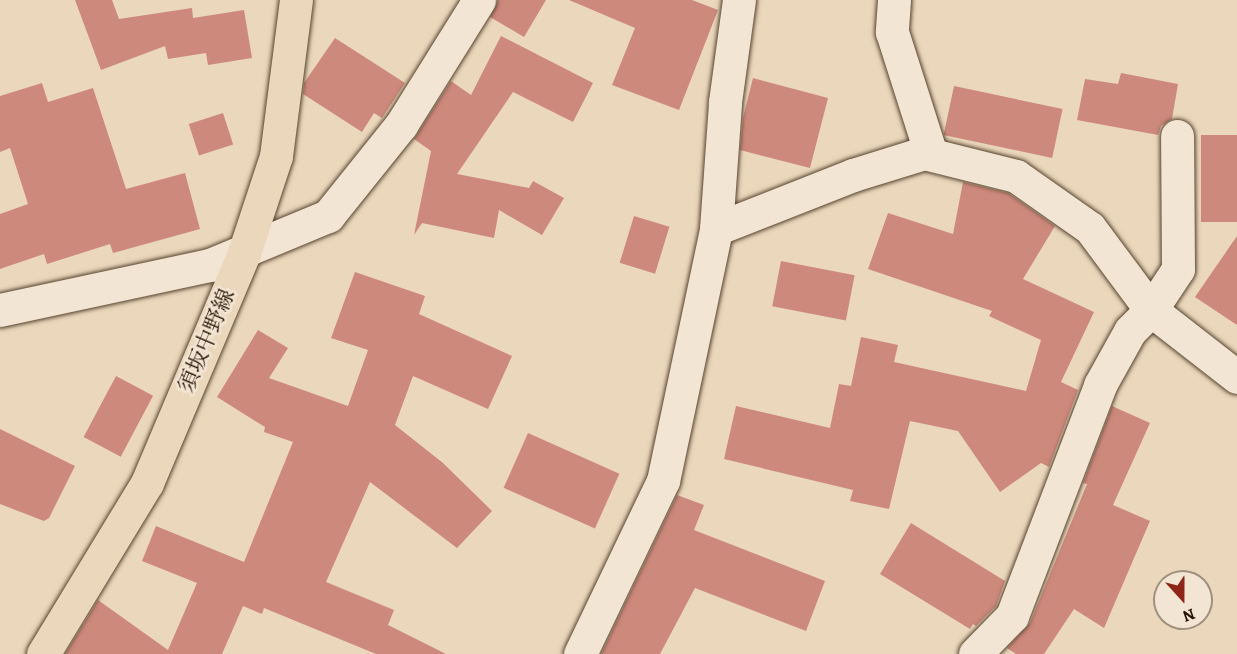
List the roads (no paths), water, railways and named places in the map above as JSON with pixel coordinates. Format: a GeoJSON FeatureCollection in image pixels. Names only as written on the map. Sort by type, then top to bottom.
{"type":"FeatureCollection","features":[{"type":"Feature","properties":{"kind":"main road","name":"須坂中野線"},"geometry":{"type":"LineString","coordinates":[[43,654],[147,483],[244,253],[276,156],[296,0]]}},
{"type":"Feature","properties":{"kind":"street"},"geometry":{"type":"LineString","coordinates":[[0,310],[210,265],[244,253],[328,216],[400,125],[479,0]]}},
{"type":"Feature","properties":{"kind":"street"},"geometry":{"type":"LineString","coordinates":[[580,654],[663,481],[716,229],[725,102],[739,0]]}},
{"type":"Feature","properties":{"kind":"street"},"geometry":{"type":"LineString","coordinates":[[894,0],[892,32],[931,154]]}},
{"type":"Feature","properties":{"kind":"street"},"geometry":{"type":"LineString","coordinates":[[975,654],[1012,616],[1100,385],[1130,331],[1151,309],[1178,269],[1177,136]]}},
{"type":"Feature","properties":{"kind":"street"},"geometry":{"type":"LineString","coordinates":[[716,229],[853,175],[924,153],[1016,176],[1090,228],[1151,309],[1237,377]]}}]}
